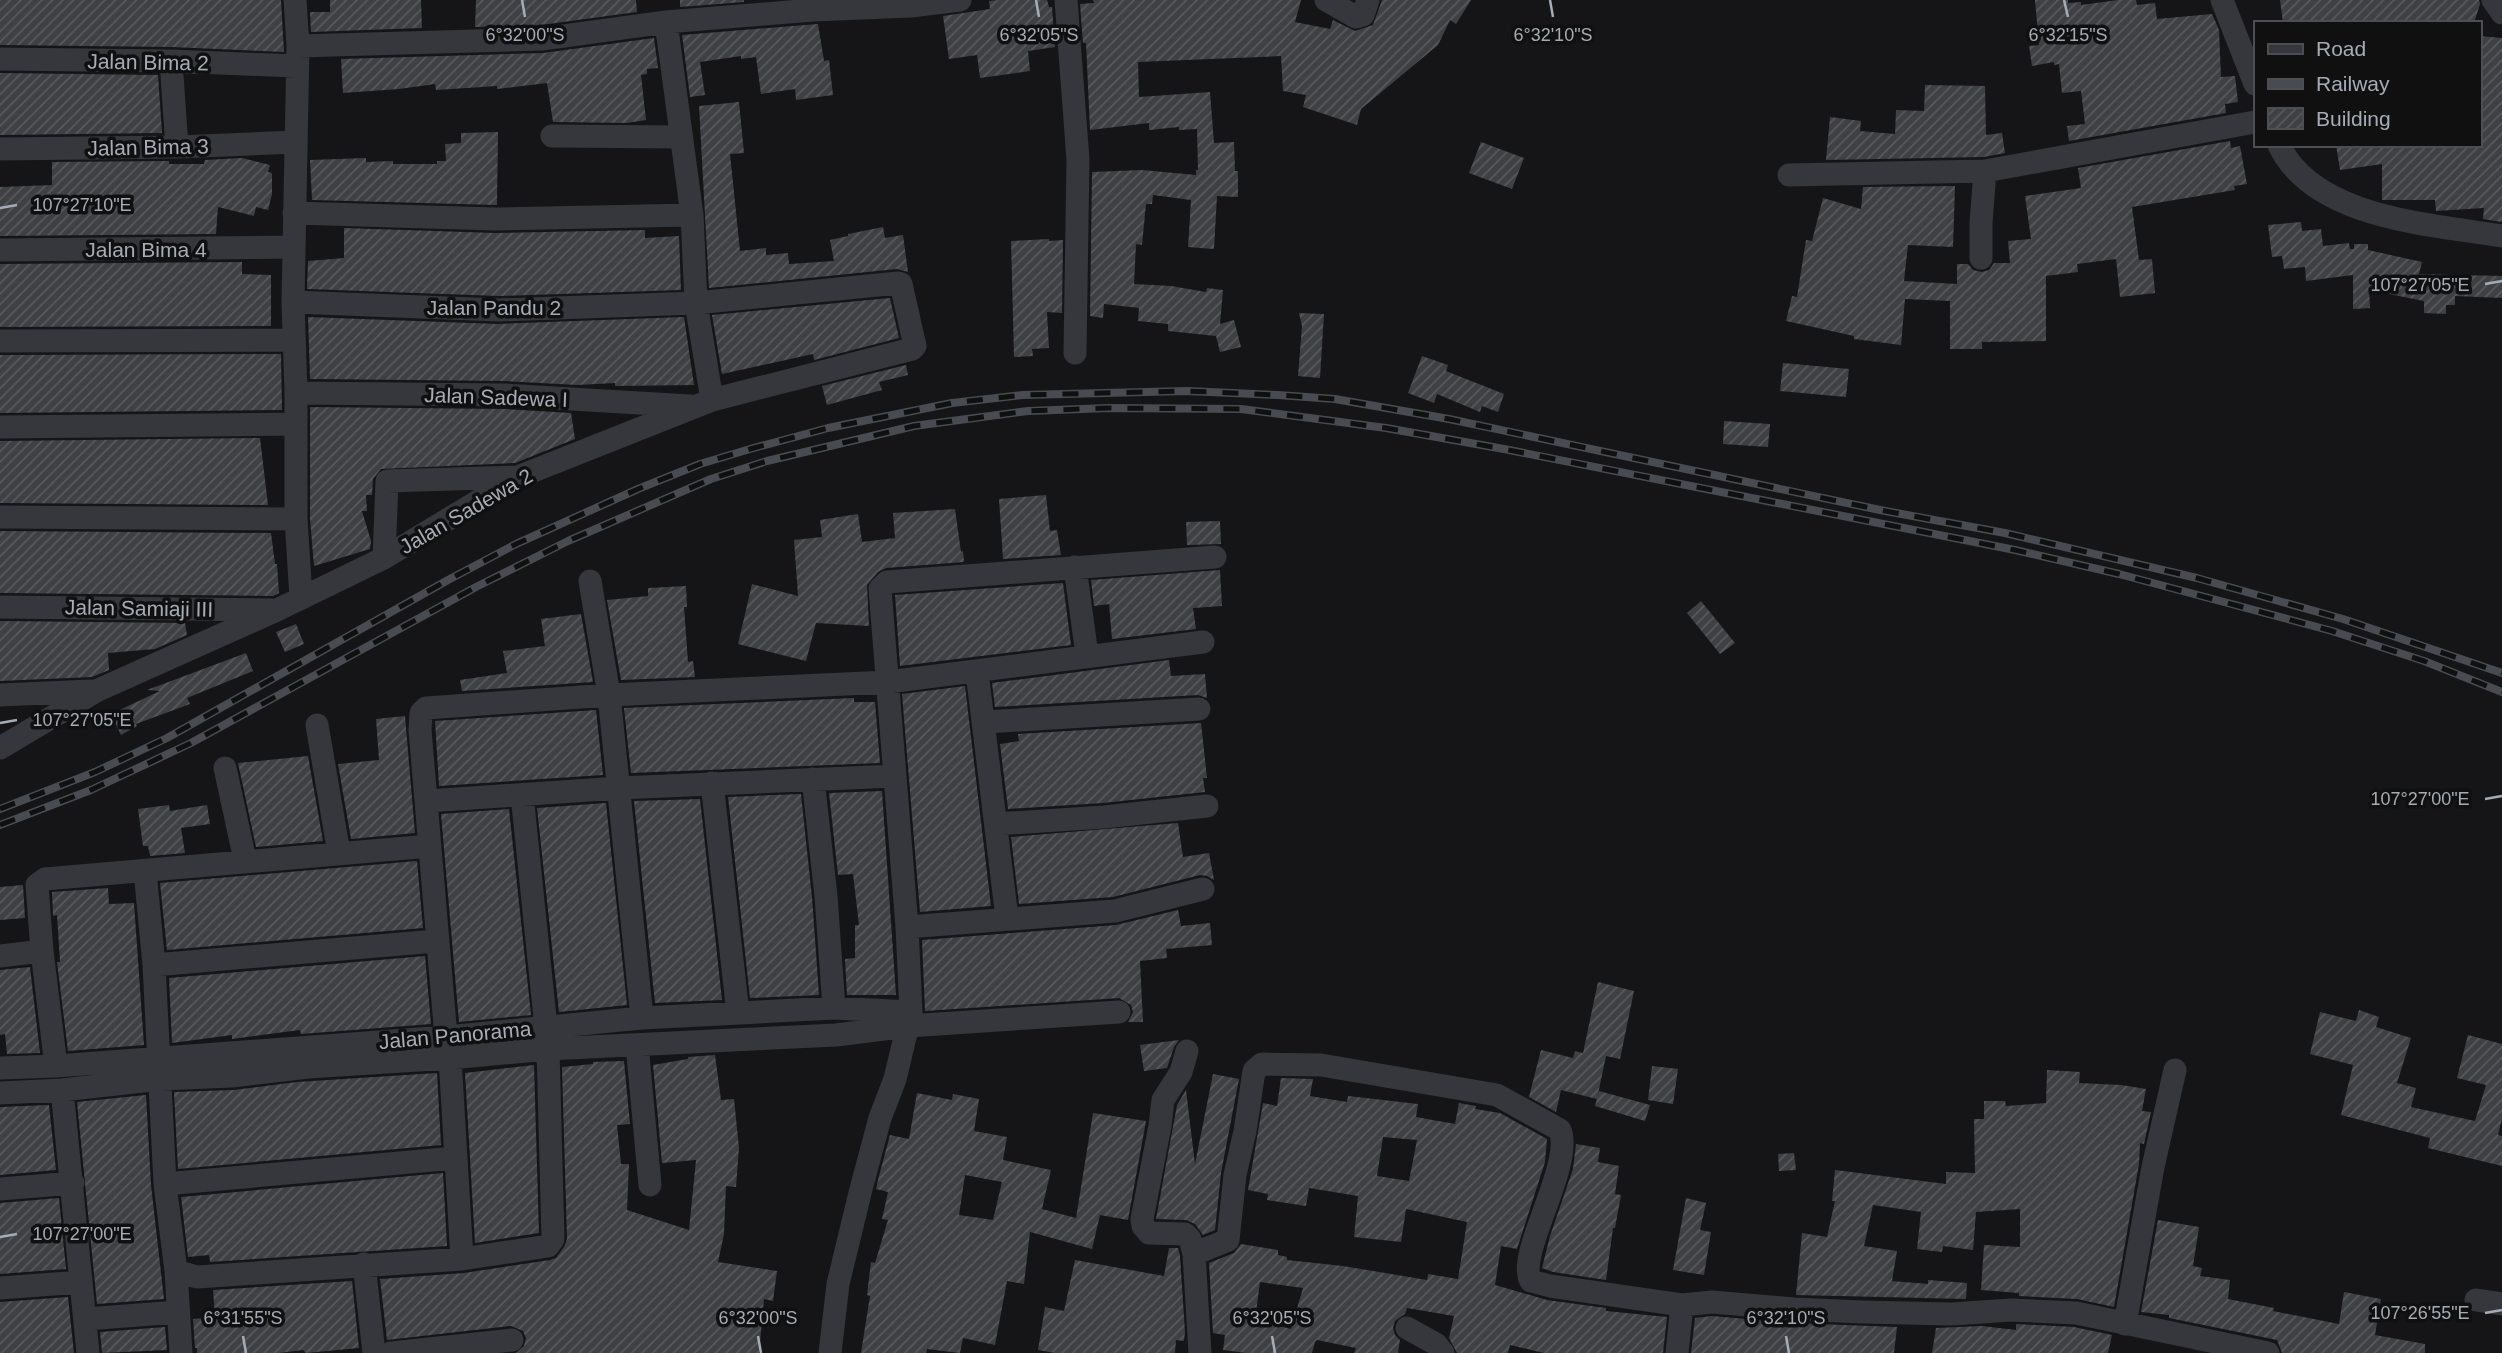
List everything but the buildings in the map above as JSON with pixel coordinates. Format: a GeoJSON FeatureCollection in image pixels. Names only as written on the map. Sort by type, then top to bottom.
{"type":"FeatureCollection","features":[{"type":"Feature","properties":{"kind":"street"},"geometry":{"type":"LineString","coordinates":[[295,0],[297,56],[293,340],[296,393],[296,519],[301,598]]}},
{"type":"Feature","properties":{"kind":"street","name":"Jalan Bima 2"},"geometry":{"type":"LineString","coordinates":[[0,59],[171,61],[297,56],[542,39],[813,5],[911,6],[960,0]]}},
{"type":"Feature","properties":{"kind":"street"},"geometry":{"type":"LineString","coordinates":[[1066,0],[1078,160],[1075,353]]}},
{"type":"Feature","properties":{"kind":"street"},"geometry":{"type":"LineString","coordinates":[[1326,0],[1356,17],[1363,15],[1368,0]]}},
{"type":"Feature","properties":{"kind":"street"},"geometry":{"type":"LineString","coordinates":[[2222,0],[2254,81]]}},
{"type":"Feature","properties":{"kind":"street"},"geometry":{"type":"LineString","coordinates":[[2493,0],[2502,13]]}},
{"type":"Feature","properties":{"kind":"street"},"geometry":{"type":"LineString","coordinates":[[666,22],[692,215],[704,403]]}},
{"type":"Feature","properties":{"kind":"street"},"geometry":{"type":"LineString","coordinates":[[171,61],[177,147]]}},
{"type":"Feature","properties":{"kind":"street"},"geometry":{"type":"LineString","coordinates":[[1789,175],[1985,171],[2254,122]]}},
{"type":"Feature","properties":{"kind":"street"},"geometry":{"type":"LineString","coordinates":[[552,136],[681,137]]}},
{"type":"Feature","properties":{"kind":"street","name":"Jalan Bima 3"},"geometry":{"type":"LineString","coordinates":[[0,149],[177,147],[296,142]]}},
{"type":"Feature","properties":{"kind":"street"},"geometry":{"type":"LineString","coordinates":[[2281,147],[2290,166],[2326,195],[2390,217],[2502,236]]}},
{"type":"Feature","properties":{"kind":"street"},"geometry":{"type":"LineString","coordinates":[[1981,258],[1985,171]]}},
{"type":"Feature","properties":{"kind":"street"},"geometry":{"type":"LineString","coordinates":[[295,213],[495,219],[692,215]]}},
{"type":"Feature","properties":{"kind":"street","name":"Jalan Bima 4"},"geometry":{"type":"LineString","coordinates":[[0,250],[293,247]]}},
{"type":"Feature","properties":{"kind":"street","name":"Jalan Pandu 2"},"geometry":{"type":"LineString","coordinates":[[293,302],[499,310],[696,303],[898,282],[901,284],[915,346],[912,349],[704,403]]}},
{"type":"Feature","properties":{"kind":"street"},"geometry":{"type":"LineString","coordinates":[[0,341],[293,340]]}},
{"type":"Feature","properties":{"kind":"street","name":"Jalan Sadewa I"},"geometry":{"type":"LineString","coordinates":[[296,393],[505,396],[704,403]]}},
{"type":"Feature","properties":{"kind":"street","name":"Jalan Sadewa 2"},"geometry":{"type":"LineString","coordinates":[[0,748],[96,691],[277,610],[384,558],[518,477],[704,403]]}},
{"type":"Feature","properties":{"kind":"street"},"geometry":{"type":"LineString","coordinates":[[0,428],[295,424]]}},
{"type":"Feature","properties":{"kind":"street"},"geometry":{"type":"LineString","coordinates":[[384,558],[387,481],[518,477]]}},
{"type":"Feature","properties":{"kind":"street"},"geometry":{"type":"LineString","coordinates":[[0,517],[296,519]]}},
{"type":"Feature","properties":{"kind":"street"},"geometry":{"type":"LineString","coordinates":[[830,1353],[838,1284],[880,1118],[895,1079],[909,1019],[907,927],[880,597],[882,585],[887,582],[1215,557]]}},
{"type":"Feature","properties":{"kind":"street"},"geometry":{"type":"LineString","coordinates":[[1075,567],[1087,655]]}},
{"type":"Feature","properties":{"kind":"street"},"geometry":{"type":"LineString","coordinates":[[590,581],[608,695],[642,1018]]}},
{"type":"Feature","properties":{"kind":"street","name":"Jalan Samiaji III"},"geometry":{"type":"LineString","coordinates":[[0,607],[277,610]]}},
{"type":"Feature","properties":{"kind":"street"},"geometry":{"type":"LineString","coordinates":[[462,1259],[448,1048],[436,941],[420,730],[421,713],[426,708],[608,695],[888,682],[1203,642]]}},
{"type":"Feature","properties":{"kind":"street"},"geometry":{"type":"LineString","coordinates":[[977,672],[1006,918]]}},
{"type":"Feature","properties":{"kind":"street"},"geometry":{"type":"LineString","coordinates":[[0,695],[96,691]]}},
{"type":"Feature","properties":{"kind":"street"},"geometry":{"type":"LineString","coordinates":[[985,722],[1199,709]]}},
{"type":"Feature","properties":{"kind":"street"},"geometry":{"type":"LineString","coordinates":[[317,725],[339,853]]}},
{"type":"Feature","properties":{"kind":"street"},"geometry":{"type":"LineString","coordinates":[[225,768],[245,860]]}},
{"type":"Feature","properties":{"kind":"street"},"geometry":{"type":"LineString","coordinates":[[427,801],[712,783],[895,776]]}},
{"type":"Feature","properties":{"kind":"street"},"geometry":{"type":"LineString","coordinates":[[813,779],[826,896],[834,1008]]}},
{"type":"Feature","properties":{"kind":"street"},"geometry":{"type":"LineString","coordinates":[[712,783],[738,1013]]}},
{"type":"Feature","properties":{"kind":"street"},"geometry":{"type":"LineString","coordinates":[[176,1271],[197,1277],[462,1259],[548,1246],[553,1239],[547,1038],[522,794]]}},
{"type":"Feature","properties":{"kind":"street"},"geometry":{"type":"LineString","coordinates":[[996,824],[1104,817],[1207,806]]}},
{"type":"Feature","properties":{"kind":"street"},"geometry":{"type":"LineString","coordinates":[[56,1066],[42,951],[37,885],[39,882],[45,879],[245,860],[430,846]]}},
{"type":"Feature","properties":{"kind":"street"},"geometry":{"type":"LineString","coordinates":[[145,871],[154,965],[166,1184],[176,1271],[181,1353]]}},
{"type":"Feature","properties":{"kind":"street"},"geometry":{"type":"LineString","coordinates":[[907,927],[1115,911],[1203,889]]}},
{"type":"Feature","properties":{"kind":"street"},"geometry":{"type":"LineString","coordinates":[[154,965],[436,941]]}},
{"type":"Feature","properties":{"kind":"street"},"geometry":{"type":"LineString","coordinates":[[0,956],[42,951]]}},
{"type":"Feature","properties":{"kind":"street","name":"Jalan Panorama"},"geometry":{"type":"LineString","coordinates":[[547,1038],[642,1018],[834,1008],[909,1019]]}},
{"type":"Feature","properties":{"kind":"street"},"geometry":{"type":"LineString","coordinates":[[0,1068],[160,1068],[232,1076],[547,1038],[637,1045],[836,1035],[909,1019],[1119,1012]]}},
{"type":"Feature","properties":{"kind":"street"},"geometry":{"type":"LineString","coordinates":[[637,1045],[650,1185]]}},
{"type":"Feature","properties":{"kind":"street"},"geometry":{"type":"LineString","coordinates":[[1187,1051],[1181,1072],[1163,1100],[1142,1219],[1143,1226],[1149,1233],[1185,1234],[1190,1239],[1194,1254],[1200,1353]]}},
{"type":"Feature","properties":{"kind":"street"},"geometry":{"type":"LineString","coordinates":[[1194,1254],[1228,1240],[1235,1175],[1254,1071],[1262,1064],[1321,1065],[1497,1095],[1560,1130],[1563,1139],[1561,1161],[1542,1215],[1528,1271],[1531,1281],[1682,1305],[1712,1302],[1794,1309],[1926,1313],[2076,1313],[2268,1353]]}},
{"type":"Feature","properties":{"kind":"street"},"geometry":{"type":"LineString","coordinates":[[0,1093],[62,1090],[160,1068]]}},
{"type":"Feature","properties":{"kind":"street"},"geometry":{"type":"LineString","coordinates":[[2125,1324],[2153,1167],[2175,1070]]}},
{"type":"Feature","properties":{"kind":"street"},"geometry":{"type":"LineString","coordinates":[[62,1090],[88,1353]]}},
{"type":"Feature","properties":{"kind":"street"},"geometry":{"type":"LineString","coordinates":[[166,1184],[455,1158]]}},
{"type":"Feature","properties":{"kind":"street"},"geometry":{"type":"LineString","coordinates":[[0,1189],[73,1183]]}},
{"type":"Feature","properties":{"kind":"street"},"geometry":{"type":"LineString","coordinates":[[364,1264],[374,1353]]}},
{"type":"Feature","properties":{"kind":"street"},"geometry":{"type":"LineString","coordinates":[[0,1288],[80,1282]]}},
{"type":"Feature","properties":{"kind":"street"},"geometry":{"type":"LineString","coordinates":[[2476,1300],[2502,1304]]}},
{"type":"Feature","properties":{"kind":"street"},"geometry":{"type":"LineString","coordinates":[[1677,1353],[1682,1305]]}},
{"type":"Feature","properties":{"kind":"street"},"geometry":{"type":"LineString","coordinates":[[86,1319],[178,1312]]}},
{"type":"Feature","properties":{"kind":"street"},"geometry":{"type":"LineString","coordinates":[[1406,1328],[1436,1344],[1443,1353]]}},
{"type":"Feature","properties":{"kind":"street"},"geometry":{"type":"LineString","coordinates":[[391,1353],[512,1340]]}},
{"type":"Feature","properties":{"kind":"railway"},"geometry":{"type":"LineString","coordinates":[[0,809],[95,772],[167,738],[516,544],[638,489],[700,464],[828,428],[952,403],[1023,395],[1187,391],[1278,395],[1335,399],[1449,419],[1880,510],[2005,533],[2197,578],[2343,619],[2502,673]]}},
{"type":"Feature","properties":{"kind":"railway"},"geometry":{"type":"LineString","coordinates":[[0,825],[91,790],[191,743],[476,587],[568,541],[711,479],[767,461],[914,426],[1028,411],[1109,408],[1241,409],[1386,428],[1504,449],[2015,550],[2119,574],[2332,631],[2424,661],[2502,692]]}}]}
